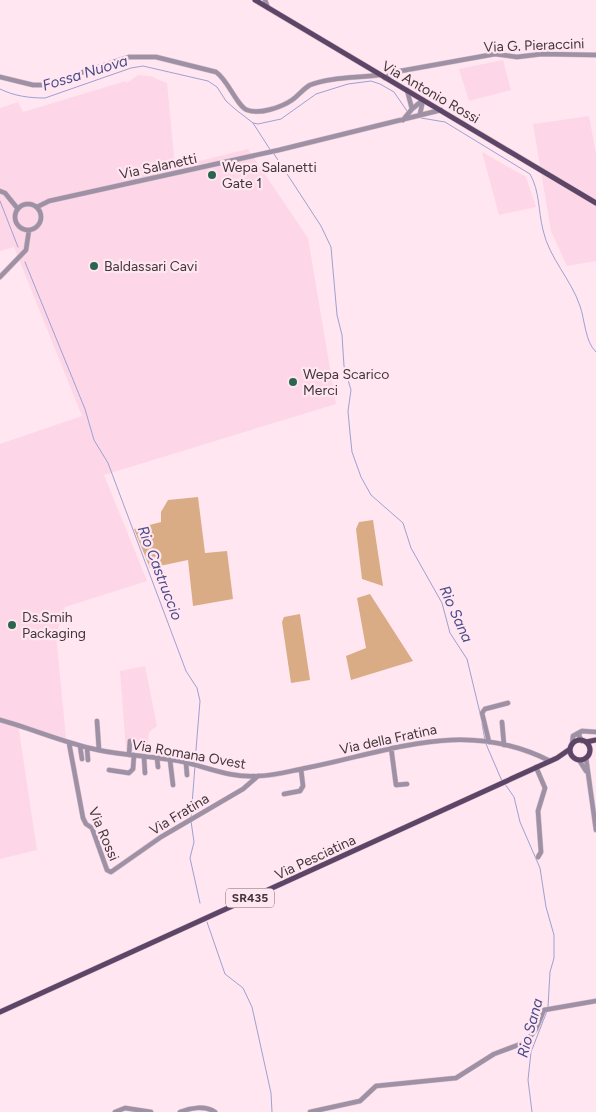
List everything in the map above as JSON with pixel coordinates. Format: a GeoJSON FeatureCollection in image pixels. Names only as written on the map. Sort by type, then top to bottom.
{"type":"FeatureCollection","features":[{"type":"Feature","properties":{"kind":"main road","name":"Via Antonio Rossi"},"geometry":{"type":"LineString","coordinates":[[255,0],[596,203]]}},
{"type":"Feature","properties":{"kind":"main road","name":"Via Pesciatina"},"geometry":{"type":"LineString","coordinates":[[0,1012],[550,762],[571,747],[584,741],[596,741]]}},
{"type":"Feature","properties":{"kind":"main road"},"geometry":{"type":"LineString","coordinates":[[584,741],[590,748]]}},
{"type":"Feature","properties":{"kind":"main road","name":"Via Pesciatina"},"geometry":{"type":"LineString","coordinates":[[586,758],[590,748],[596,741]]}},
{"type":"Feature","properties":{"kind":"main road"},"geometry":{"type":"LineString","coordinates":[[571,747],[574,758]]}},
{"type":"Feature","properties":{"kind":"main road","name":"Via Pesciatina"},"geometry":{"type":"LineString","coordinates":[[557,758],[580,760]]}},
{"type":"Feature","properties":{"kind":"main road"},"geometry":{"type":"LineString","coordinates":[[580,760],[586,758]]}},
{"type":"Feature","properties":{"kind":"street"},"geometry":{"type":"LineString","coordinates":[[265,0],[268,8]]}},
{"type":"Feature","properties":{"kind":"street","name":"Via G. Pieraccini"},"geometry":{"type":"LineString","coordinates":[[385,78],[395,72],[495,54],[517,57],[537,54],[596,54]]}},
{"type":"Feature","properties":{"kind":"street"},"geometry":{"type":"LineString","coordinates":[[0,77],[33,85],[44,85],[129,57],[156,57],[216,72],[224,78],[243,107],[248,111],[257,111],[282,105],[310,86],[324,82],[379,75]]}},
{"type":"Feature","properties":{"kind":"street"},"geometry":{"type":"LineString","coordinates":[[407,90],[412,108]]}},
{"type":"Feature","properties":{"kind":"street"},"geometry":{"type":"LineString","coordinates":[[401,121],[412,108],[423,100]]}},
{"type":"Feature","properties":{"kind":"street"},"geometry":{"type":"LineString","coordinates":[[420,114],[423,100]]}},
{"type":"Feature","properties":{"kind":"street","name":"Via Salanetti"},"geometry":{"type":"LineString","coordinates":[[37,207],[49,201],[264,154],[441,110]]}},
{"type":"Feature","properties":{"kind":"street"},"geometry":{"type":"LineString","coordinates":[[0,191],[5,193],[18,208]]}},
{"type":"Feature","properties":{"kind":"street"},"geometry":{"type":"LineString","coordinates":[[25,204],[37,207],[41,219],[37,227],[29,230],[20,228],[15,221],[18,208],[25,204]]}},
{"type":"Feature","properties":{"kind":"street"},"geometry":{"type":"LineString","coordinates":[[0,277],[26,250],[29,241],[29,230]]}},
{"type":"Feature","properties":{"kind":"street"},"geometry":{"type":"LineString","coordinates":[[486,742],[482,713],[485,709],[508,703]]}},
{"type":"Feature","properties":{"kind":"street","name":"Via Romana Ovest"},"geometry":{"type":"LineString","coordinates":[[0,720],[87,748],[186,763],[221,774],[258,776]]}},
{"type":"Feature","properties":{"kind":"street"},"geometry":{"type":"LineString","coordinates":[[97,721],[99,750]]}},
{"type":"Feature","properties":{"kind":"street"},"geometry":{"type":"LineString","coordinates":[[502,722],[504,745]]}},
{"type":"Feature","properties":{"kind":"street"},"geometry":{"type":"LineString","coordinates":[[571,747],[574,736],[580,732],[596,732]]}},
{"type":"Feature","properties":{"kind":"street"},"geometry":{"type":"LineString","coordinates":[[580,732],[579,736],[584,741]]}},
{"type":"Feature","properties":{"kind":"street","name":"Via della Fratina"},"geometry":{"type":"LineString","coordinates":[[258,776],[300,769],[391,747],[445,739],[504,745],[550,762]]}},
{"type":"Feature","properties":{"kind":"street"},"geometry":{"type":"LineString","coordinates":[[109,770],[129,773],[133,769],[130,741]]}},
{"type":"Feature","properties":{"kind":"street","name":"Via Rossi"},"geometry":{"type":"LineString","coordinates":[[69,743],[83,818],[86,824],[92,828],[107,870],[111,872]]}},
{"type":"Feature","properties":{"kind":"street"},"geometry":{"type":"LineString","coordinates":[[80,746],[82,759]]}},
{"type":"Feature","properties":{"kind":"street"},"geometry":{"type":"LineString","coordinates":[[391,747],[396,785],[407,784]]}},
{"type":"Feature","properties":{"kind":"street"},"geometry":{"type":"LineString","coordinates":[[87,748],[88,760]]}},
{"type":"Feature","properties":{"kind":"street"},"geometry":{"type":"LineString","coordinates":[[144,757],[145,773]]}},
{"type":"Feature","properties":{"kind":"street"},"geometry":{"type":"LineString","coordinates":[[157,758],[158,767]]}},
{"type":"Feature","properties":{"kind":"street"},"geometry":{"type":"LineString","coordinates":[[586,758],[596,830]]}},
{"type":"Feature","properties":{"kind":"street"},"geometry":{"type":"LineString","coordinates":[[170,760],[173,785]]}},
{"type":"Feature","properties":{"kind":"street"},"geometry":{"type":"LineString","coordinates":[[580,760],[587,772]]}},
{"type":"Feature","properties":{"kind":"street"},"geometry":{"type":"LineString","coordinates":[[186,763],[187,775]]}},
{"type":"Feature","properties":{"kind":"street"},"geometry":{"type":"LineString","coordinates":[[536,768],[545,788],[538,812],[541,852],[538,857]]}},
{"type":"Feature","properties":{"kind":"street"},"geometry":{"type":"LineString","coordinates":[[284,794],[300,791],[303,786],[300,769]]}},
{"type":"Feature","properties":{"kind":"street","name":"Via Fratina"},"geometry":{"type":"LineString","coordinates":[[111,872],[133,854],[243,789],[258,776]]}},
{"type":"Feature","properties":{"kind":"street"},"geometry":{"type":"LineString","coordinates":[[310,1112],[360,1101],[376,1086],[456,1078],[494,1054],[526,1042],[547,1010],[596,1001]]}},
{"type":"Feature","properties":{"kind":"street"},"geometry":{"type":"LineString","coordinates":[[115,1112],[125,1108],[151,1112]]}},
{"type":"Feature","properties":{"kind":"street"},"geometry":{"type":"LineString","coordinates":[[180,1112],[208,1108],[215,1112]]}},
{"type":"Feature","properties":{"kind":"shaded area"},"geometry":{"type":"Polygon","coordinates":[[[503,60],[511,90],[469,101],[459,69],[503,60]]]}},
{"type":"Feature","properties":{"kind":"shaded area"},"geometry":{"type":"Polygon","coordinates":[[[138,75],[150,76],[167,83],[175,167],[248,149],[308,238],[336,404],[104,475],[147,581],[65,607],[56,635],[66,738],[18,724],[37,850],[0,859],[0,444],[82,416],[14,247],[0,251],[0,108],[18,102],[23,112],[126,81],[127,83],[138,75]]]}},
{"type":"Feature","properties":{"kind":"shaded area"},"geometry":{"type":"Polygon","coordinates":[[[589,116],[596,154],[596,261],[567,266],[551,231],[533,124],[589,116]]]}},
{"type":"Feature","properties":{"kind":"shaded area"},"geometry":{"type":"Polygon","coordinates":[[[482,152],[526,177],[536,207],[499,215],[482,152]]]}},
{"type":"Feature","properties":{"kind":"shaded area"},"geometry":{"type":"Polygon","coordinates":[[[198,497],[205,553],[227,551],[233,599],[193,606],[188,560],[150,568],[134,529],[161,522],[161,512],[168,500],[198,497]]]}},
{"type":"Feature","properties":{"kind":"shaded area"},"geometry":{"type":"Polygon","coordinates":[[[373,520],[383,586],[362,579],[356,529],[359,522],[373,520]]]}},
{"type":"Feature","properties":{"kind":"shaded area"},"geometry":{"type":"Polygon","coordinates":[[[370,594],[413,661],[351,680],[346,656],[366,648],[357,598],[370,594]]]}},
{"type":"Feature","properties":{"kind":"shaded area"},"geometry":{"type":"Polygon","coordinates":[[[300,614],[310,680],[291,683],[282,622],[284,617],[300,614]]]}},
{"type":"Feature","properties":{"kind":"shaded area"},"geometry":{"type":"Polygon","coordinates":[[[145,666],[157,726],[149,732],[147,752],[126,750],[120,671],[145,666]]]}},
{"type":"Feature","properties":{"kind":"waterway","name":"Fossa Nuova"},"geometry":{"type":"LineString","coordinates":[[0,89],[22,96],[45,98],[131,68],[143,66],[208,81],[217,87],[226,101],[235,109],[253,123],[258,124],[281,119],[316,94],[348,84],[371,81],[394,92],[407,111]]}},
{"type":"Feature","properties":{"kind":"waterway","name":"Fossa Nuova"},"geometry":{"type":"LineString","coordinates":[[421,118],[445,122],[530,174],[536,188],[541,223],[546,240],[576,296],[582,312],[587,337],[596,352]]}},
{"type":"Feature","properties":{"kind":"waterway","name":"Rio Sana"},"geometry":{"type":"LineString","coordinates":[[253,123],[271,151]]}},
{"type":"Feature","properties":{"kind":"waterway","name":"Rio Sana"},"geometry":{"type":"LineString","coordinates":[[274,154],[321,226],[331,247],[344,366],[351,390],[348,411],[352,452],[361,477],[371,495],[403,523],[411,548],[442,603],[450,633],[467,659],[480,713]]}},
{"type":"Feature","properties":{"kind":"waterway","name":"Rio Castruccio"},"geometry":{"type":"LineString","coordinates":[[0,201],[18,247]]}},
{"type":"Feature","properties":{"kind":"waterway","name":"Rio Castruccio"},"geometry":{"type":"LineString","coordinates":[[25,262],[85,409],[94,440],[108,463],[186,671],[197,688],[200,701],[195,762]]}},
{"type":"Feature","properties":{"kind":"waterway","name":"Rio Sana"},"geometry":{"type":"LineString","coordinates":[[482,724],[485,740]]}},
{"type":"Feature","properties":{"kind":"waterway","name":"Rio Sana"},"geometry":{"type":"LineString","coordinates":[[486,744],[502,781]]}},
{"type":"Feature","properties":{"kind":"waterway","name":"Rio Castruccio"},"geometry":{"type":"LineString","coordinates":[[191,817],[195,766]]}},
{"type":"Feature","properties":{"kind":"waterway","name":"Rio Sana"},"geometry":{"type":"LineString","coordinates":[[505,784],[514,797],[520,822],[540,868],[546,907],[554,935],[554,958],[550,972],[548,1007]]}},
{"type":"Feature","properties":{"kind":"waterway","name":"Rio Castruccio"},"geometry":{"type":"LineString","coordinates":[[191,821],[194,842],[190,858],[200,903]]}},
{"type":"Feature","properties":{"kind":"waterway","name":"Rio Castruccio"},"geometry":{"type":"LineString","coordinates":[[207,922],[225,974],[243,988],[252,1007],[271,1093],[272,1112]]}},
{"type":"Feature","properties":{"kind":"waterway","name":"Rio Sana"},"geometry":{"type":"LineString","coordinates":[[532,1112],[528,1080],[531,1052],[547,1011]]}},
{"type":"Feature","properties":{"kind":"place","name":"Wepa Salanetti Gate 1"},"geometry":{"type":"Point","coordinates":[212,175]}},
{"type":"Feature","properties":{"kind":"place","name":"Baldassari Cavi"},"geometry":{"type":"Point","coordinates":[94,266]}},
{"type":"Feature","properties":{"kind":"place","name":"Wepa Scarico Merci"},"geometry":{"type":"Point","coordinates":[293,382]}},
{"type":"Feature","properties":{"kind":"place","name":"Ds.Smih Packaging"},"geometry":{"type":"Point","coordinates":[12,625]}}]}
